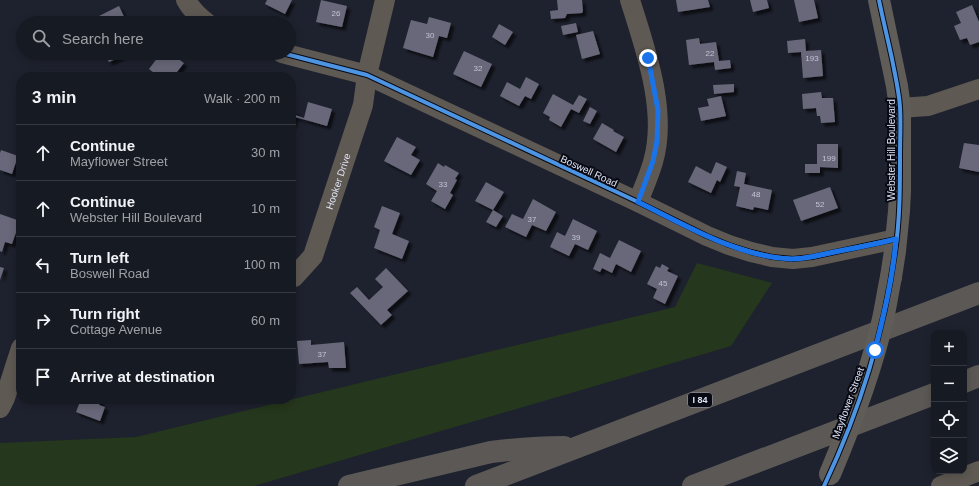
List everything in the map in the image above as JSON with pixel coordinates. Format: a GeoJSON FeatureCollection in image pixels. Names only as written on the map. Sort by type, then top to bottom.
{"type":"FeatureCollection","features":[{"type":"Feature","properties":{"kind":"highway","name":"I 84"},"geometry":{"type":"LineString","coordinates":[[476,486],[979,293]]}},
{"type":"Feature","properties":{"kind":"highway"},"geometry":{"type":"LineString","coordinates":[[967,381],[979,376]]}},
{"type":"Feature","properties":{"kind":"highway"},"geometry":{"type":"LineString","coordinates":[[693,486],[931,395]]}},
{"type":"Feature","properties":{"kind":"highway"},"geometry":{"type":"LineString","coordinates":[[349,486],[491,452],[539,447],[577,447]]}},
{"type":"Feature","properties":{"kind":"street"},"geometry":{"type":"LineString","coordinates":[[186,0],[199,16]]}},
{"type":"Feature","properties":{"kind":"street","name":"Hooker Drive"},"geometry":{"type":"LineString","coordinates":[[296,275],[313,256],[363,105],[367,75],[385,0]]}},
{"type":"Feature","properties":{"kind":"street"},"geometry":{"type":"LineString","coordinates":[[630,0],[648,58],[658,110],[657,141],[653,161],[638,202]]}},
{"type":"Feature","properties":{"kind":"street","name":"Webster Hill Boulevard"},"geometry":{"type":"LineString","coordinates":[[879,0],[897,86],[900,108],[900,191],[891,277]]}},
{"type":"Feature","properties":{"kind":"street","name":"Boswell Road"},"geometry":{"type":"LineString","coordinates":[[296,57],[367,75],[680,223],[729,245],[751,252],[772,257],[793,259],[812,257],[896,239]]}},
{"type":"Feature","properties":{"kind":"street"},"geometry":{"type":"LineString","coordinates":[[900,108],[928,106],[979,89]]}},
{"type":"Feature","properties":{"kind":"street","name":"Mayflower Street"},"geometry":{"type":"LineString","coordinates":[[827,480],[865,382],[883,318],[891,277]]}},
{"type":"Feature","properties":{"kind":"street"},"geometry":{"type":"LineString","coordinates":[[0,408],[16,363]]}},
{"type":"Feature","properties":{"kind":"street"},"geometry":{"type":"LineString","coordinates":[[941,486],[979,471]]}},
{"type":"Feature","properties":{"kind":"green space"},"geometry":{"type":"Polygon","coordinates":[[[697,263],[772,283],[731,346],[254,486],[0,486],[0,443],[136,437],[273,404],[296,404],[296,398],[675,307],[697,263]]]}},
{"type":"Feature","properties":{"kind":"building"},"geometry":{"type":"Polygon","coordinates":[[[267,0],[292,0],[285,14],[265,4],[267,0]]]}},
{"type":"Feature","properties":{"kind":"building"},"geometry":{"type":"Polygon","coordinates":[[[321,0],[347,6],[342,27],[316,22],[321,0]]]}},
{"type":"Feature","properties":{"kind":"building"},"geometry":{"type":"Polygon","coordinates":[[[557,0],[582,0],[583,11],[582,13],[567,14],[565,18],[551,19],[550,11],[558,10],[557,0]]]}},
{"type":"Feature","properties":{"kind":"building"},"geometry":{"type":"Polygon","coordinates":[[[676,0],[708,0],[710,7],[678,12],[676,0]]]}},
{"type":"Feature","properties":{"kind":"building"},"geometry":{"type":"Polygon","coordinates":[[[750,0],[767,0],[769,8],[753,12],[750,0]]]}},
{"type":"Feature","properties":{"kind":"building"},"geometry":{"type":"Polygon","coordinates":[[[794,0],[814,0],[818,18],[799,22],[794,0]]]}},
{"type":"Feature","properties":{"kind":"building"},"geometry":{"type":"Polygon","coordinates":[[[972,5],[979,22],[979,42],[970,45],[967,38],[960,40],[954,26],[961,23],[956,12],[972,5]]]}},
{"type":"Feature","properties":{"kind":"building"},"geometry":{"type":"Polygon","coordinates":[[[119,6],[124,16],[99,16],[119,6]]]}},
{"type":"Feature","properties":{"kind":"building"},"geometry":{"type":"Polygon","coordinates":[[[429,17],[451,23],[447,38],[439,36],[433,57],[403,48],[411,20],[427,24],[429,17]]]}},
{"type":"Feature","properties":{"kind":"building"},"geometry":{"type":"Polygon","coordinates":[[[576,23],[578,32],[563,35],[561,26],[576,23]]]}},
{"type":"Feature","properties":{"kind":"building"},"geometry":{"type":"Polygon","coordinates":[[[499,24],[513,32],[505,45],[492,37],[499,24]]]}},
{"type":"Feature","properties":{"kind":"building"},"geometry":{"type":"Polygon","coordinates":[[[593,31],[600,54],[582,59],[576,35],[593,31]]]}},
{"type":"Feature","properties":{"kind":"building"},"geometry":{"type":"Polygon","coordinates":[[[699,38],[700,44],[716,42],[719,61],[730,60],[731,68],[715,70],[714,62],[689,65],[686,40],[699,38]]]}},
{"type":"Feature","properties":{"kind":"building"},"geometry":{"type":"Polygon","coordinates":[[[805,39],[806,51],[821,50],[823,76],[803,78],[801,52],[788,53],[787,41],[805,39]]]}},
{"type":"Feature","properties":{"kind":"building"},"geometry":{"type":"Polygon","coordinates":[[[464,51],[492,64],[481,87],[453,74],[464,51]]]}},
{"type":"Feature","properties":{"kind":"building"},"geometry":{"type":"Polygon","coordinates":[[[156,60],[180,60],[184,63],[177,72],[153,72],[149,69],[156,60]]]}},
{"type":"Feature","properties":{"kind":"building"},"geometry":{"type":"Polygon","coordinates":[[[526,77],[539,84],[531,99],[525,96],[519,106],[500,96],[507,82],[520,89],[526,77]]]}},
{"type":"Feature","properties":{"kind":"building"},"geometry":{"type":"Polygon","coordinates":[[[734,84],[734,92],[714,94],[713,85],[734,84]]]}},
{"type":"Feature","properties":{"kind":"building"},"geometry":{"type":"Polygon","coordinates":[[[821,92],[822,98],[833,98],[835,122],[821,123],[820,116],[817,116],[816,108],[803,109],[802,94],[821,92]]]}},
{"type":"Feature","properties":{"kind":"building"},"geometry":{"type":"Polygon","coordinates":[[[553,94],[573,105],[579,95],[587,99],[579,113],[571,109],[561,127],[549,120],[550,117],[543,113],[553,94]]]}},
{"type":"Feature","properties":{"kind":"building"},"geometry":{"type":"Polygon","coordinates":[[[721,96],[726,116],[701,121],[698,108],[709,106],[707,99],[721,96]]]}},
{"type":"Feature","properties":{"kind":"building"},"geometry":{"type":"Polygon","coordinates":[[[308,102],[332,109],[327,126],[296,117],[296,115],[304,118],[308,102]]]}},
{"type":"Feature","properties":{"kind":"building"},"geometry":{"type":"Polygon","coordinates":[[[590,107],[597,111],[590,124],[583,121],[590,107]]]}},
{"type":"Feature","properties":{"kind":"building"},"geometry":{"type":"Polygon","coordinates":[[[602,123],[624,137],[616,152],[593,139],[602,123]]]}},
{"type":"Feature","properties":{"kind":"building"},"geometry":{"type":"Polygon","coordinates":[[[397,137],[416,147],[411,155],[420,160],[411,175],[384,161],[397,137]]]}},
{"type":"Feature","properties":{"kind":"building"},"geometry":{"type":"Polygon","coordinates":[[[964,143],[979,145],[979,172],[959,168],[964,143]]]}},
{"type":"Feature","properties":{"kind":"building"},"geometry":{"type":"Polygon","coordinates":[[[817,144],[838,144],[838,168],[820,167],[820,173],[805,173],[805,164],[817,164],[817,144]]]}},
{"type":"Feature","properties":{"kind":"building"},"geometry":{"type":"Polygon","coordinates":[[[1,150],[16,155],[16,162],[12,174],[0,170],[1,150]]]}},
{"type":"Feature","properties":{"kind":"building"},"geometry":{"type":"Polygon","coordinates":[[[716,162],[727,167],[720,182],[717,180],[711,193],[688,182],[696,166],[711,174],[716,162]]]}},
{"type":"Feature","properties":{"kind":"building"},"geometry":{"type":"Polygon","coordinates":[[[438,163],[444,167],[445,165],[459,173],[450,193],[453,195],[445,209],[431,201],[437,191],[426,184],[438,163]]]}},
{"type":"Feature","properties":{"kind":"building"},"geometry":{"type":"Polygon","coordinates":[[[737,171],[746,173],[744,184],[772,190],[768,210],[754,207],[753,210],[736,206],[740,187],[734,186],[737,171]]]}},
{"type":"Feature","properties":{"kind":"building"},"geometry":{"type":"Polygon","coordinates":[[[486,182],[504,192],[493,210],[475,201],[486,182]]]}},
{"type":"Feature","properties":{"kind":"building"},"geometry":{"type":"Polygon","coordinates":[[[830,187],[838,208],[801,221],[793,200],[830,187]]]}},
{"type":"Feature","properties":{"kind":"building"},"geometry":{"type":"Polygon","coordinates":[[[533,199],[556,212],[546,231],[532,225],[526,237],[505,227],[512,214],[523,219],[533,199]]]}},
{"type":"Feature","properties":{"kind":"building"},"geometry":{"type":"Polygon","coordinates":[[[382,206],[400,213],[392,234],[409,241],[402,259],[374,248],[380,230],[374,227],[382,206]]]}},
{"type":"Feature","properties":{"kind":"building"},"geometry":{"type":"Polygon","coordinates":[[[493,210],[503,216],[496,227],[486,222],[493,210]]]}},
{"type":"Feature","properties":{"kind":"building"},"geometry":{"type":"Polygon","coordinates":[[[0,214],[16,220],[16,232],[12,244],[5,242],[2,252],[0,251],[0,214]]]}},
{"type":"Feature","properties":{"kind":"building"},"geometry":{"type":"Polygon","coordinates":[[[573,219],[597,231],[588,250],[575,244],[569,256],[550,247],[557,232],[565,236],[573,219]]]}},
{"type":"Feature","properties":{"kind":"building"},"geometry":{"type":"Polygon","coordinates":[[[619,240],[641,251],[631,272],[616,264],[612,273],[602,268],[600,272],[593,269],[600,253],[610,258],[619,240]]]}},
{"type":"Feature","properties":{"kind":"building"},"geometry":{"type":"Polygon","coordinates":[[[662,264],[669,268],[667,271],[678,276],[665,304],[653,298],[657,289],[647,284],[656,266],[660,268],[662,264]]]}},
{"type":"Feature","properties":{"kind":"building"},"geometry":{"type":"Polygon","coordinates":[[[0,267],[4,268],[0,280],[0,267]]]}},
{"type":"Feature","properties":{"kind":"building"},"geometry":{"type":"Polygon","coordinates":[[[386,268],[408,291],[387,310],[392,315],[381,325],[350,293],[357,287],[369,300],[383,287],[375,279],[386,268]]]}},
{"type":"Feature","properties":{"kind":"building"},"geometry":{"type":"Polygon","coordinates":[[[311,340],[311,345],[344,342],[346,368],[329,368],[328,362],[299,364],[297,341],[311,340]]]}},
{"type":"Feature","properties":{"kind":"building"},"geometry":{"type":"Polygon","coordinates":[[[79,404],[99,404],[105,407],[100,421],[76,412],[79,404]]]}},
{"type":"Feature","properties":{"kind":"cycle path"},"geometry":{"type":"LineString","coordinates":[[824,486],[837,458],[859,401],[877,342],[890,282],[897,240],[900,192],[900,107],[896,77],[879,0]]}},
{"type":"Feature","properties":{"kind":"cycle path"},"geometry":{"type":"LineString","coordinates":[[296,57],[367,75],[707,236],[751,252],[772,257],[793,259],[812,257],[896,239]]}},
{"type":"Feature","properties":{"kind":"route"},"geometry":{"type":"LineString","coordinates":[[648,58],[658,110],[657,141],[653,161],[638,202],[729,245],[772,257],[793,259],[812,257],[896,239],[891,277],[875,350]]}}]}
